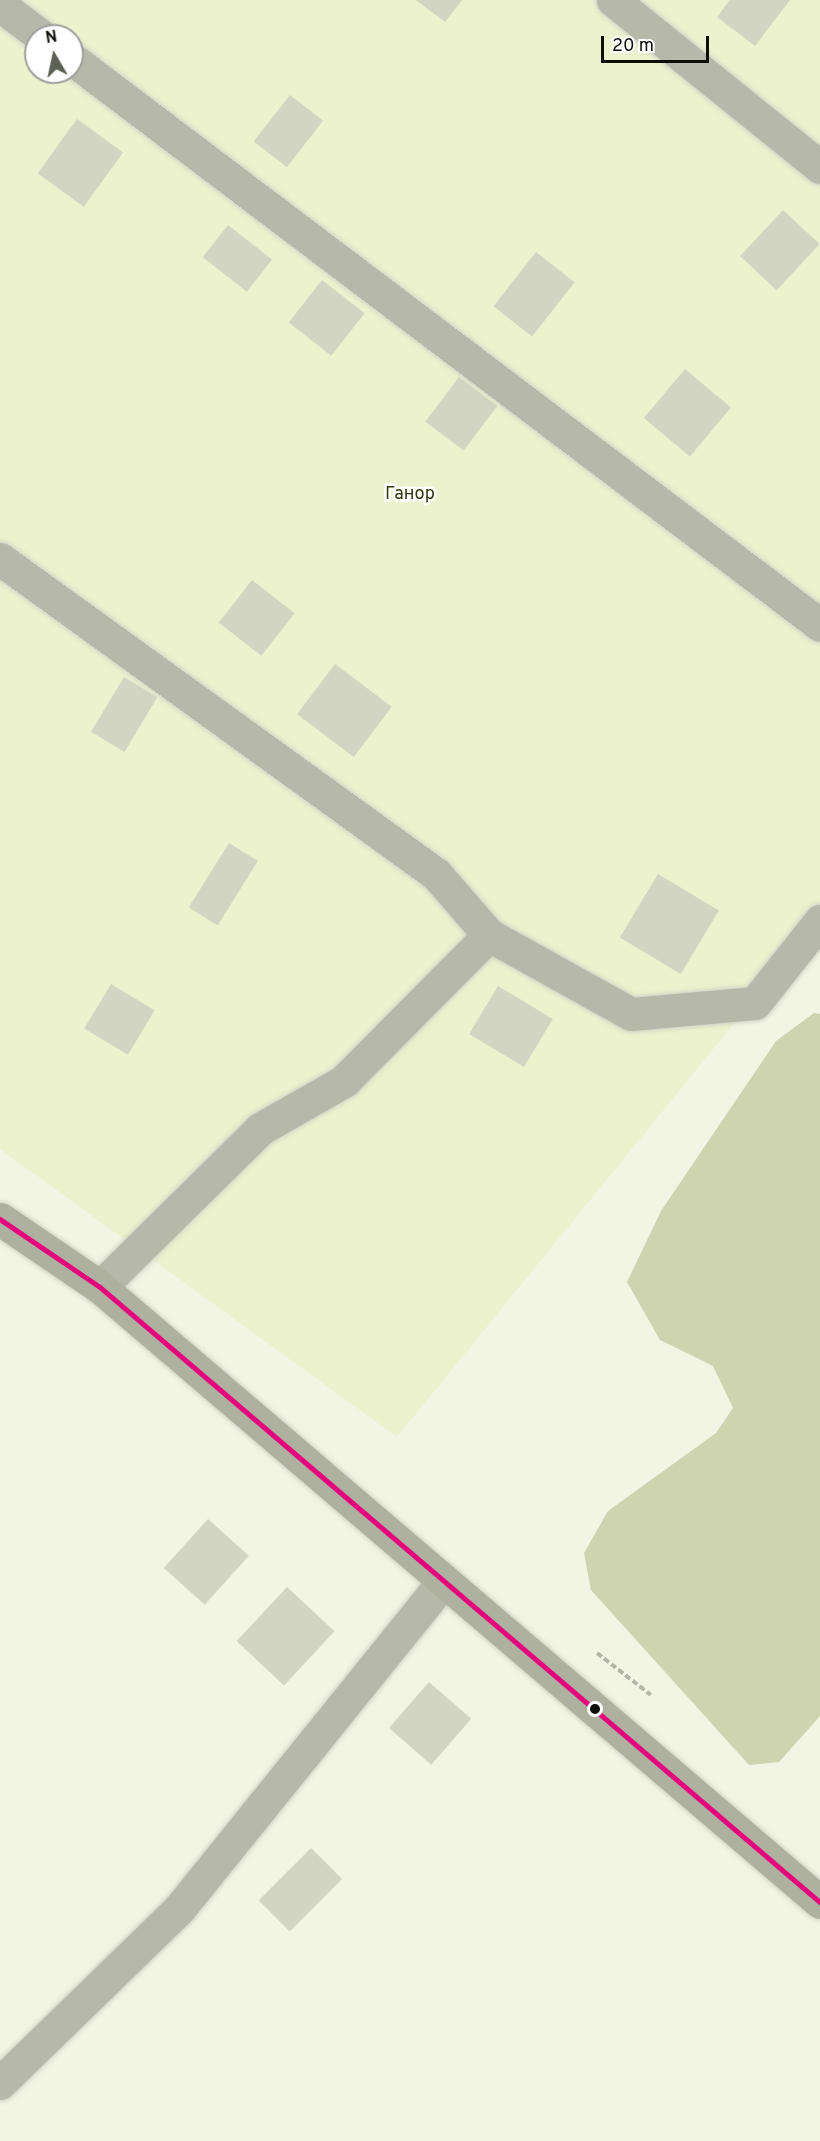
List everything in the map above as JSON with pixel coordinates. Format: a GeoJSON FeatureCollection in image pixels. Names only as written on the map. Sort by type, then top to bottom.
{"type":"FeatureCollection","features":[{"type":"Feature","properties":{"kind":"main road"},"geometry":{"type":"LineString","coordinates":[[0,1219],[100,1287],[820,1902]]}},
{"type":"Feature","properties":{"kind":"street"},"geometry":{"type":"LineString","coordinates":[[613,0],[820,167]]}},
{"type":"Feature","properties":{"kind":"street"},"geometry":{"type":"LineString","coordinates":[[0,5],[25,24]]}},
{"type":"Feature","properties":{"kind":"street"},"geometry":{"type":"LineString","coordinates":[[84,68],[820,625]]}},
{"type":"Feature","properties":{"kind":"street"},"geometry":{"type":"LineString","coordinates":[[0,559],[436,874],[489,935],[631,1014],[755,1003],[820,921]]}},
{"type":"Feature","properties":{"kind":"street"},"geometry":{"type":"LineString","coordinates":[[100,1287],[260,1129],[344,1081],[489,935]]}},
{"type":"Feature","properties":{"kind":"street"},"geometry":{"type":"LineString","coordinates":[[0,2083],[179,1909],[444,1580]]}},
{"type":"Feature","properties":{"kind":"path"},"geometry":{"type":"LineString","coordinates":[[597,1653],[651,1695]]}},
{"type":"Feature","properties":{"kind":"green space","name":"Ганор"},"geometry":{"type":"Polygon","coordinates":[[[0,0],[820,0],[820,918],[397,1437],[0,1149],[0,0]]]}},
{"type":"Feature","properties":{"kind":"green space"},"geometry":{"type":"Polygon","coordinates":[[[814,1013],[820,1014],[820,1716],[779,1762],[749,1765],[591,1590],[584,1553],[608,1511],[716,1433],[733,1408],[713,1366],[660,1340],[627,1282],[661,1211],[776,1041],[814,1013]]]}},
{"type":"Feature","properties":{"kind":"building"},"geometry":{"type":"Polygon","coordinates":[[[416,0],[462,0],[445,22],[416,0]]]}},
{"type":"Feature","properties":{"kind":"building"},"geometry":{"type":"Polygon","coordinates":[[[730,0],[790,0],[755,46],[717,17],[730,0]]]}},
{"type":"Feature","properties":{"kind":"building"},"geometry":{"type":"Polygon","coordinates":[[[290,95],[323,121],[287,167],[254,141],[290,95]]]}},
{"type":"Feature","properties":{"kind":"building"},"geometry":{"type":"Polygon","coordinates":[[[77,119],[123,153],[84,207],[38,173],[77,119]]]}},
{"type":"Feature","properties":{"kind":"building"},"geometry":{"type":"Polygon","coordinates":[[[783,210],[820,244],[777,290],[740,256],[783,210]]]}},
{"type":"Feature","properties":{"kind":"building"},"geometry":{"type":"Polygon","coordinates":[[[228,225],[272,259],[247,292],[203,257],[228,225]]]}},
{"type":"Feature","properties":{"kind":"building"},"geometry":{"type":"Polygon","coordinates":[[[536,252],[575,282],[532,337],[494,306],[536,252]]]}},
{"type":"Feature","properties":{"kind":"building"},"geometry":{"type":"Polygon","coordinates":[[[322,280],[365,313],[331,356],[289,323],[322,280]]]}},
{"type":"Feature","properties":{"kind":"building"},"geometry":{"type":"Polygon","coordinates":[[[685,369],[731,408],[690,457],[644,418],[685,369]]]}},
{"type":"Feature","properties":{"kind":"building"},"geometry":{"type":"Polygon","coordinates":[[[459,377],[497,406],[464,451],[425,422],[459,377]]]}},
{"type":"Feature","properties":{"kind":"building"},"geometry":{"type":"Polygon","coordinates":[[[252,580],[295,613],[261,656],[219,623],[252,580]]]}},
{"type":"Feature","properties":{"kind":"building"},"geometry":{"type":"Polygon","coordinates":[[[335,664],[392,707],[354,757],[297,714],[335,664]]]}},
{"type":"Feature","properties":{"kind":"building"},"geometry":{"type":"Polygon","coordinates":[[[124,677],[157,697],[124,752],[91,732],[124,677]]]}},
{"type":"Feature","properties":{"kind":"building"},"geometry":{"type":"Polygon","coordinates":[[[229,843],[258,861],[218,925],[189,907],[229,843]]]}},
{"type":"Feature","properties":{"kind":"building"},"geometry":{"type":"Polygon","coordinates":[[[658,874],[719,911],[681,974],[620,937],[658,874]]]}},
{"type":"Feature","properties":{"kind":"building"},"geometry":{"type":"Polygon","coordinates":[[[111,984],[155,1010],[128,1055],[84,1029],[111,984]]]}},
{"type":"Feature","properties":{"kind":"building"},"geometry":{"type":"Polygon","coordinates":[[[498,986],[553,1019],[524,1067],[469,1034],[498,986]]]}},
{"type":"Feature","properties":{"kind":"building"},"geometry":{"type":"Polygon","coordinates":[[[208,1519],[249,1556],[205,1605],[164,1568],[208,1519]]]}},
{"type":"Feature","properties":{"kind":"building"},"geometry":{"type":"Polygon","coordinates":[[[287,1587],[335,1631],[284,1685],[237,1641],[287,1587]]]}},
{"type":"Feature","properties":{"kind":"building"},"geometry":{"type":"Polygon","coordinates":[[[429,1682],[471,1719],[431,1765],[389,1728],[429,1682]]]}},
{"type":"Feature","properties":{"kind":"building"},"geometry":{"type":"Polygon","coordinates":[[[311,1848],[342,1879],[290,1931],[259,1900],[311,1848]]]}},
{"type":"Feature","properties":{"kind":"transit line"},"geometry":{"type":"LineString","coordinates":[[0,1219],[100,1287],[820,1902]]}}]}
